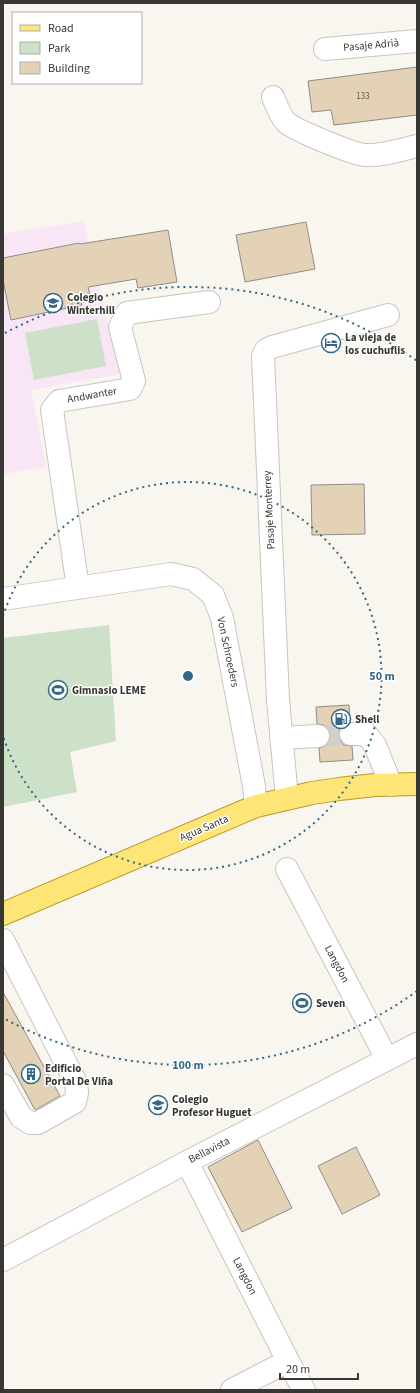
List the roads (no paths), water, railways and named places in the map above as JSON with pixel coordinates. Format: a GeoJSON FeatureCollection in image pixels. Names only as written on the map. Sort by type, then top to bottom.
{"type":"FeatureCollection","features":[{"type":"Feature","properties":{"kind":"main road","name":"Agua Santa"},"geometry":{"type":"LineString","coordinates":[[3,914],[256,806],[287,798],[339,789],[417,784]]}},
{"type":"Feature","properties":{"kind":"street","name":"Pasaje Adrià"},"geometry":{"type":"LineString","coordinates":[[325,49],[417,41]]}},
{"type":"Feature","properties":{"kind":"street"},"geometry":{"type":"LineString","coordinates":[[273,97],[285,121],[300,132],[348,150],[364,155],[380,154],[417,146]]}},
{"type":"Feature","properties":{"kind":"street","name":"Andwanter"},"geometry":{"type":"LineString","coordinates":[[78,588],[52,410],[59,401],[130,389],[134,381],[120,327],[127,313],[209,302]]}},
{"type":"Feature","properties":{"kind":"street","name":"Pasaje Monterrey"},"geometry":{"type":"LineString","coordinates":[[287,798],[278,692],[262,356],[266,350],[272,347],[388,315]]}},
{"type":"Feature","properties":{"kind":"street","name":"Von Schroeders"},"geometry":{"type":"LineString","coordinates":[[3,599],[171,574],[193,579],[213,595],[222,618],[254,786],[256,806]]}},
{"type":"Feature","properties":{"kind":"street"},"geometry":{"type":"LineString","coordinates":[[351,734],[366,734],[371,739],[375,745],[391,785]]}},
{"type":"Feature","properties":{"kind":"street"},"geometry":{"type":"LineString","coordinates":[[281,738],[318,736]]}},
{"type":"Feature","properties":{"kind":"street","name":"Langdon"},"geometry":{"type":"LineString","coordinates":[[286,869],[387,1059]]}},
{"type":"Feature","properties":{"kind":"street"},"geometry":{"type":"LineString","coordinates":[[3,940],[76,1083],[77,1093],[75,1102],[38,1123],[30,1123],[21,1117],[3,1085]]}},
{"type":"Feature","properties":{"kind":"street","name":"Bellavista"},"geometry":{"type":"LineString","coordinates":[[3,1260],[187,1162],[417,1044]]}},
{"type":"Feature","properties":{"kind":"street","name":"Langdon"},"geometry":{"type":"LineString","coordinates":[[187,1162],[304,1390]]}},
{"type":"Feature","properties":{"kind":"street"},"geometry":{"type":"LineString","coordinates":[[232,1390],[288,1361]]}},
{"type":"Feature","properties":{"kind":"tunnel"},"geometry":{"type":"LineString","coordinates":[[318,736],[351,734]]}},
{"type":"Feature","properties":{"kind":"place","name":"Colegio Winterhill"},"geometry":{"type":"Point","coordinates":[53,303]}},
{"type":"Feature","properties":{"kind":"place","name":"La vieja de los cuchuflis"},"geometry":{"type":"Point","coordinates":[331,343]}},
{"type":"Feature","properties":{"kind":"place","name":"Gimnasio LEME"},"geometry":{"type":"Point","coordinates":[58,690]}},
{"type":"Feature","properties":{"kind":"place","name":"Shell"},"geometry":{"type":"Point","coordinates":[341,719]}},
{"type":"Feature","properties":{"kind":"place","name":"Seven"},"geometry":{"type":"Point","coordinates":[302,1003]}},
{"type":"Feature","properties":{"kind":"place","name":"Edificio Portal De Viña"},"geometry":{"type":"Point","coordinates":[31,1074]}},
{"type":"Feature","properties":{"kind":"place","name":"Colegio Profesor Huguet"},"geometry":{"type":"Point","coordinates":[158,1105]}}]}
